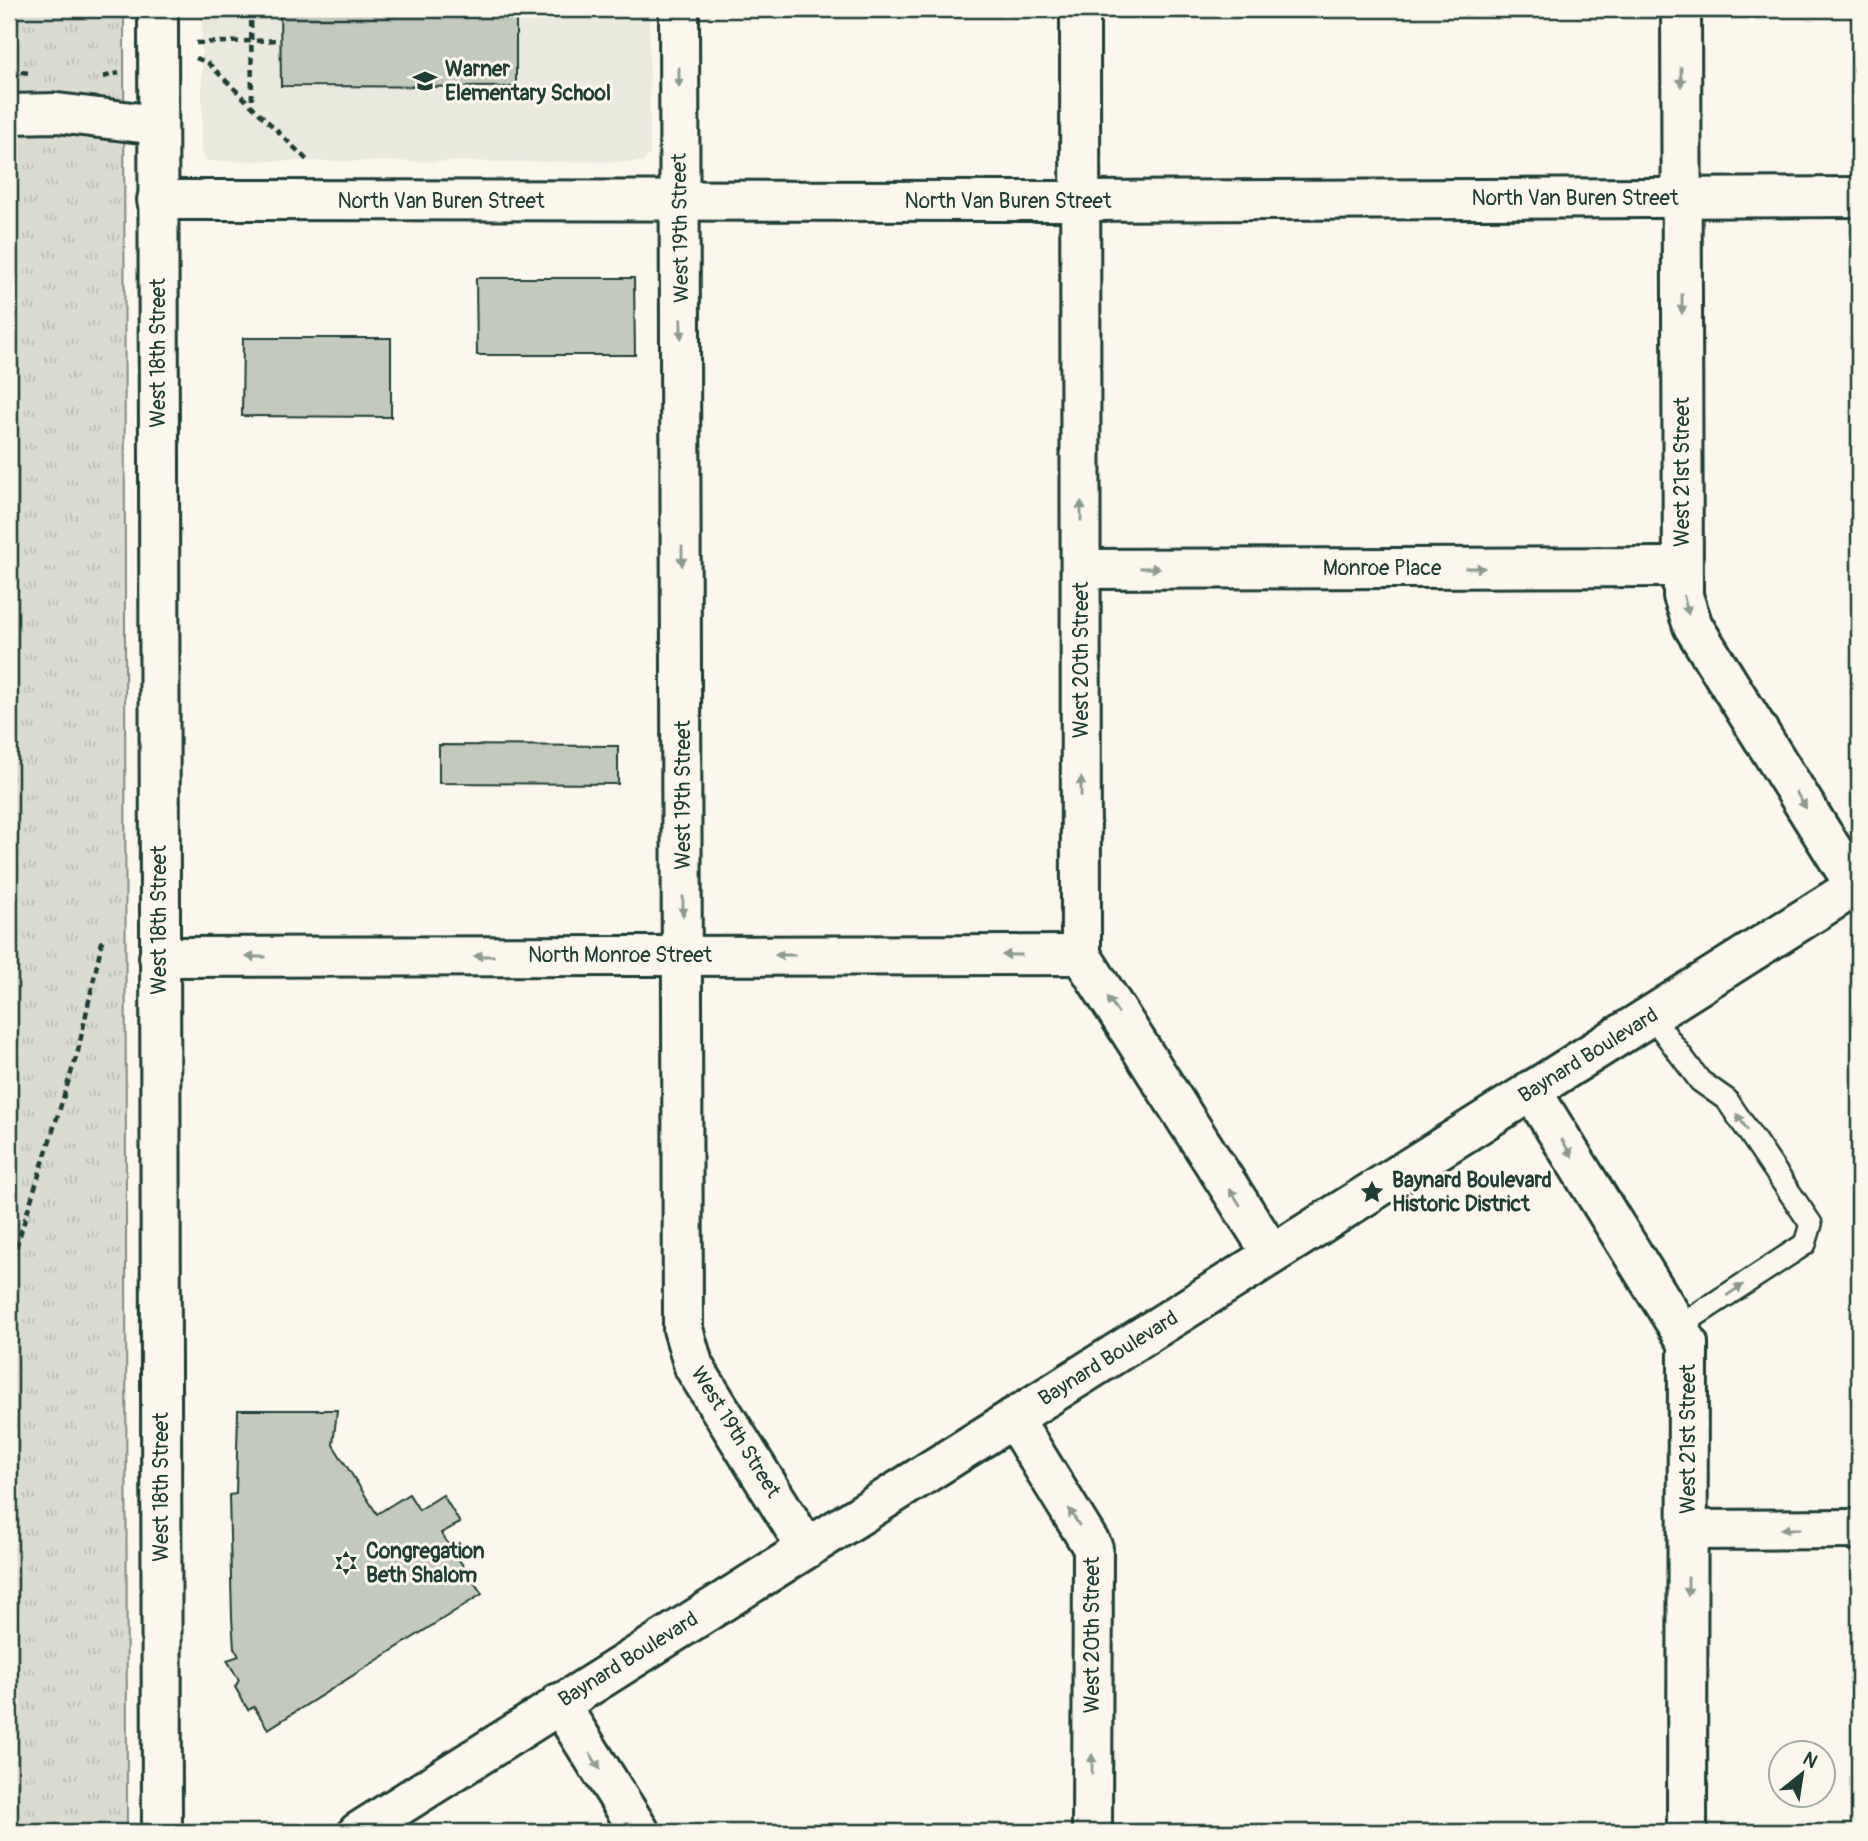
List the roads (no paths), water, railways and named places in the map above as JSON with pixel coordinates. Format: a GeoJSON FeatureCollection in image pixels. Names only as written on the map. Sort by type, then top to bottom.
{"type":"FeatureCollection","features":[{"type":"Feature","properties":{"kind":"street","name":"West 18th Street"},"geometry":{"type":"LineString","coordinates":[[158,9],[162,1832]]}},
{"type":"Feature","properties":{"kind":"street","name":"West 19th Street"},"geometry":{"type":"LineString","coordinates":[[679,9],[683,1329],[694,1367],[806,1547]]}},
{"type":"Feature","properties":{"kind":"street","name":"West 20th Street"},"geometry":{"type":"LineString","coordinates":[[1080,9],[1081,955]]}},
{"type":"Feature","properties":{"kind":"street","name":"West 21st Street"},"geometry":{"type":"LineString","coordinates":[[1681,9],[1683,596],[1693,626],[1857,885]]}},
{"type":"Feature","properties":{"kind":"street"},"geometry":{"type":"LineString","coordinates":[[9,114],[57,113],[158,125]]}},
{"type":"Feature","properties":{"kind":"street","name":"North Van Buren Street"},"geometry":{"type":"LineString","coordinates":[[157,200],[1080,201],[1859,197]]}},
{"type":"Feature","properties":{"kind":"street","name":"Monroe Place"},"geometry":{"type":"LineString","coordinates":[[1081,569],[1682,567]]}},
{"type":"Feature","properties":{"kind":"street","name":"Baynard Boulevard"},"geometry":{"type":"LineString","coordinates":[[358,1832],[1857,885]]}},
{"type":"Feature","properties":{"kind":"street"},"geometry":{"type":"LineString","coordinates":[[1081,955],[1272,1254]]}},
{"type":"Feature","properties":{"kind":"street","name":"North Monroe Street"},"geometry":{"type":"LineString","coordinates":[[159,957],[1081,955]]}},
{"type":"Feature","properties":{"kind":"street","name":"West 21st Street"},"geometry":{"type":"LineString","coordinates":[[1531,1090],[1688,1343],[1687,1832]]}},
{"type":"Feature","properties":{"kind":"street","name":"West 20th Street"},"geometry":{"type":"LineString","coordinates":[[1013,1418],[1093,1548],[1092,1832]]}},
{"type":"Feature","properties":{"kind":"street"},"geometry":{"type":"LineString","coordinates":[[1688,1530],[1859,1529]]}},
{"type":"Feature","properties":{"kind":"street"},"geometry":{"type":"LineString","coordinates":[[559,1703],[640,1832]]}},
{"type":"Feature","properties":{"kind":"lane"},"geometry":{"type":"LineString","coordinates":[[1651,1016],[1700,1081],[1727,1100],[1811,1224],[1805,1244],[1678,1327]]}},
{"type":"Feature","properties":{"kind":"place","name":"Warner Elementary School"},"geometry":{"type":"Point","coordinates":[425,81]}},
{"type":"Feature","properties":{"kind":"place","name":"Baynard Boulevard Historic District"},"geometry":{"type":"Point","coordinates":[1372,1192]}},
{"type":"Feature","properties":{"kind":"place","name":"Congregation Beth Shalom"},"geometry":{"type":"Point","coordinates":[346,1563]}}]}
